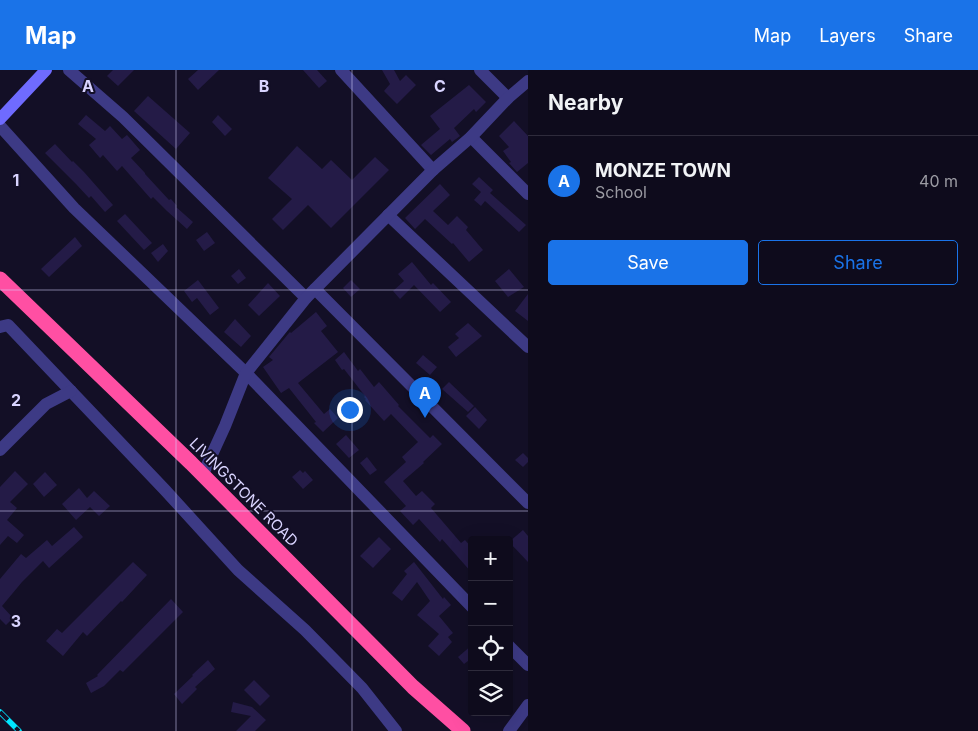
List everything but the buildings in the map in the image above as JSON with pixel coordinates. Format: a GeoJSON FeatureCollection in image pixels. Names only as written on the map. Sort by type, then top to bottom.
{"type":"FeatureCollection","features":[{"type":"Feature","properties":{"kind":"highway","name":"LIVINGSTONE ROAD"},"geometry":{"type":"LineString","coordinates":[[0,279],[203,474],[413,687],[463,731]]}},
{"type":"Feature","properties":{"kind":"street"},"geometry":{"type":"LineString","coordinates":[[0,119],[46,70]]}},
{"type":"Feature","properties":{"kind":"street"},"geometry":{"type":"LineString","coordinates":[[69,70],[123,117],[311,294],[528,503]]}},
{"type":"Feature","properties":{"kind":"street"},"geometry":{"type":"LineString","coordinates":[[341,70],[433,170]]}},
{"type":"Feature","properties":{"kind":"street"},"geometry":{"type":"LineString","coordinates":[[480,70],[508,98]]}},
{"type":"Feature","properties":{"kind":"street"},"geometry":{"type":"LineString","coordinates":[[203,474],[246,373],[311,294],[433,170],[528,81]]}},
{"type":"Feature","properties":{"kind":"street"},"geometry":{"type":"LineString","coordinates":[[0,126],[74,208],[246,373],[468,603]]}},
{"type":"Feature","properties":{"kind":"street"},"geometry":{"type":"LineString","coordinates":[[471,136],[528,194]]}},
{"type":"Feature","properties":{"kind":"street"},"geometry":{"type":"LineString","coordinates":[[388,215],[528,347]]}},
{"type":"Feature","properties":{"kind":"street"},"geometry":{"type":"LineString","coordinates":[[0,327],[8,325],[165,490],[238,570],[305,630],[362,688],[396,731]]}},
{"type":"Feature","properties":{"kind":"street"},"geometry":{"type":"LineString","coordinates":[[0,450],[46,404],[71,392]]}},
{"type":"Feature","properties":{"kind":"street"},"geometry":{"type":"LineString","coordinates":[[513,650],[528,666]]}},
{"type":"Feature","properties":{"kind":"street"},"geometry":{"type":"LineString","coordinates":[[509,731],[528,705]]}},
{"type":"Feature","properties":{"kind":"railway"},"geometry":{"type":"LineString","coordinates":[[0,712],[19,731]]}},
{"type":"Feature","properties":{"kind":"place","name":"MONZE TOWN"},"geometry":{"type":"Point","coordinates":[425,418]}}]}
